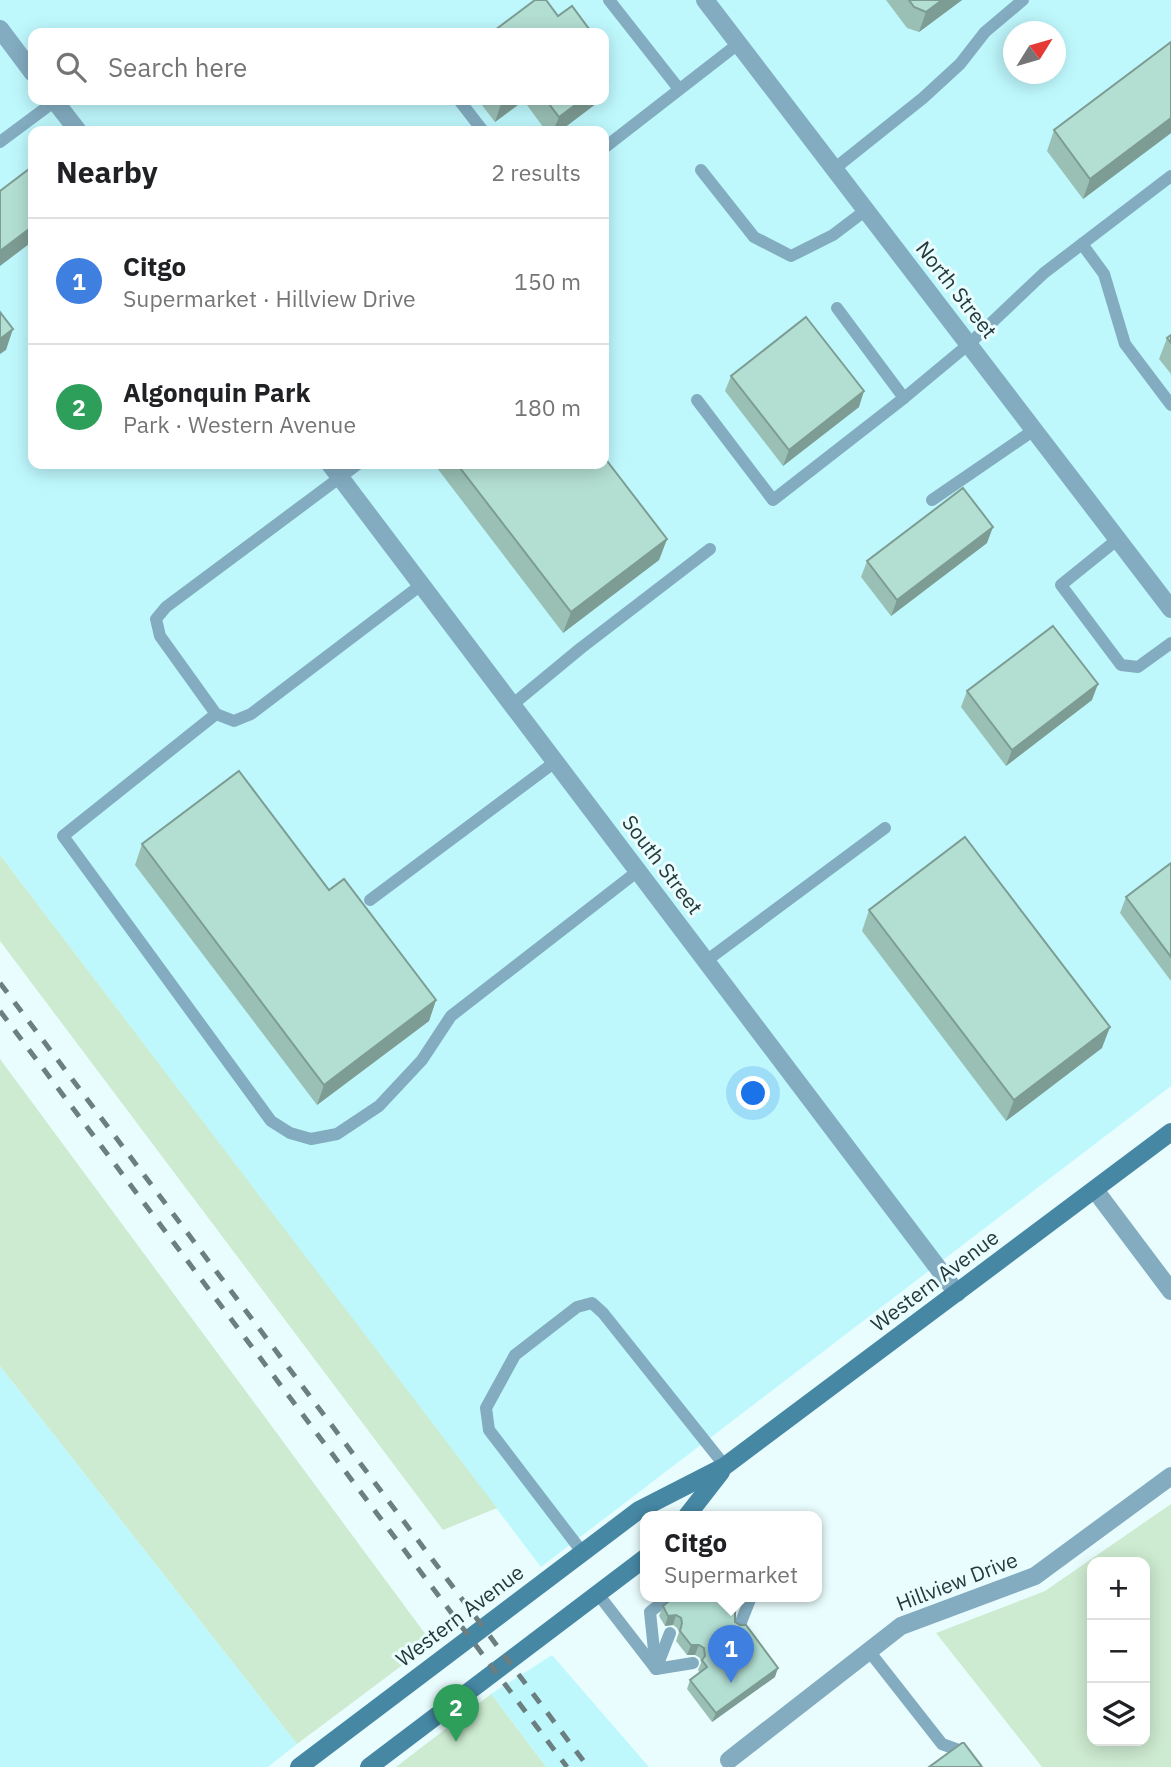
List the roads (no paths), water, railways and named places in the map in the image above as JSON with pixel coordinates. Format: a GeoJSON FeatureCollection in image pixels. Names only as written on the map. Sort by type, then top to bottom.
{"type":"FeatureCollection","features":[{"type":"Feature","properties":{"kind":"main road","name":"Western Avenue"},"geometry":{"type":"LineString","coordinates":[[299,1767],[639,1510],[725,1466],[1171,1132]]}},
{"type":"Feature","properties":{"kind":"main road","name":"Western Avenue"},"geometry":{"type":"LineString","coordinates":[[694,1511],[725,1466]]}},
{"type":"Feature","properties":{"kind":"main road"},"geometry":{"type":"LineString","coordinates":[[369,1767],[640,1562]]}},
{"type":"Feature","properties":{"kind":"street","name":"North Street"},"geometry":{"type":"LineString","coordinates":[[705,0],[1171,609]]}},
{"type":"Feature","properties":{"kind":"street"},"geometry":{"type":"LineString","coordinates":[[0,29],[28,66]]}},
{"type":"Feature","properties":{"kind":"street"},"geometry":{"type":"LineString","coordinates":[[58,105],[74,126]]}},
{"type":"Feature","properties":{"kind":"street","name":"South Street"},"geometry":{"type":"LineString","coordinates":[[335,471],[957,1293]]}},
{"type":"Feature","properties":{"kind":"street"},"geometry":{"type":"LineString","coordinates":[[1095,1190],[1171,1291]]}},
{"type":"Feature","properties":{"kind":"street","name":"Hillview Drive"},"geometry":{"type":"LineString","coordinates":[[729,1760],[901,1626],[1035,1576],[1171,1476]]}},
{"type":"Feature","properties":{"kind":"lane"},"geometry":{"type":"LineString","coordinates":[[609,0],[679,89]]}},
{"type":"Feature","properties":{"kind":"lane"},"geometry":{"type":"LineString","coordinates":[[834,169],[951,73],[985,32],[1023,0]]}},
{"type":"Feature","properties":{"kind":"lane"},"geometry":{"type":"LineString","coordinates":[[609,144],[738,44]]}},
{"type":"Feature","properties":{"kind":"lane"},"geometry":{"type":"LineString","coordinates":[[0,142],[48,105]]}},
{"type":"Feature","properties":{"kind":"lane"},"geometry":{"type":"LineString","coordinates":[[463,105],[478,126]]}},
{"type":"Feature","properties":{"kind":"lane"},"geometry":{"type":"LineString","coordinates":[[701,170],[754,237],[791,257],[833,235],[866,210]]}},
{"type":"Feature","properties":{"kind":"lane"},"geometry":{"type":"LineString","coordinates":[[697,400],[773,500],[969,344],[1044,273],[1171,176]]}},
{"type":"Feature","properties":{"kind":"lane"},"geometry":{"type":"LineString","coordinates":[[1082,244],[1104,274],[1125,344],[1171,405]]}},
{"type":"Feature","properties":{"kind":"lane"},"geometry":{"type":"LineString","coordinates":[[837,308],[904,398]]}},
{"type":"Feature","properties":{"kind":"lane"},"geometry":{"type":"LineString","coordinates":[[932,500],[1034,430]]}},
{"type":"Feature","properties":{"kind":"lane"},"geometry":{"type":"LineString","coordinates":[[335,471],[166,607],[156,620],[160,636],[216,714],[234,721],[251,715],[421,585]]}},
{"type":"Feature","properties":{"kind":"lane"},"geometry":{"type":"LineString","coordinates":[[1118,539],[1061,585],[1121,664],[1138,667],[1171,643]]}},
{"type":"Feature","properties":{"kind":"lane"},"geometry":{"type":"LineString","coordinates":[[512,705],[710,549]]}},
{"type":"Feature","properties":{"kind":"lane"},"geometry":{"type":"LineString","coordinates":[[216,714],[63,836],[271,1121],[290,1133],[311,1139],[337,1134],[379,1106],[422,1060],[451,1016],[638,871]]}},
{"type":"Feature","properties":{"kind":"lane"},"geometry":{"type":"LineString","coordinates":[[370,900],[555,762]]}},
{"type":"Feature","properties":{"kind":"lane"},"geometry":{"type":"LineString","coordinates":[[706,961],[885,828]]}},
{"type":"Feature","properties":{"kind":"lane"},"geometry":{"type":"LineString","coordinates":[[583,1553],[489,1430],[486,1408],[515,1355],[578,1307],[592,1303],[603,1313],[725,1466]]}},
{"type":"Feature","properties":{"kind":"lane"},"geometry":{"type":"LineString","coordinates":[[598,1594],[656,1669]]}},
{"type":"Feature","properties":{"kind":"lane"},"geometry":{"type":"LineString","coordinates":[[656,1669],[650,1612],[663,1602]]}},
{"type":"Feature","properties":{"kind":"lane"},"geometry":{"type":"LineString","coordinates":[[739,1627],[749,1602]]}},
{"type":"Feature","properties":{"kind":"lane"},"geometry":{"type":"LineString","coordinates":[[656,1669],[670,1633]]}},
{"type":"Feature","properties":{"kind":"lane"},"geometry":{"type":"LineString","coordinates":[[869,1651],[942,1744],[964,1752],[976,1767]]}},
{"type":"Feature","properties":{"kind":"lane"},"geometry":{"type":"LineString","coordinates":[[656,1669],[693,1663]]}},
{"type":"Feature","properties":{"kind":"railway"},"geometry":{"type":"LineString","coordinates":[[0,983],[588,1767]]}},
{"type":"Feature","properties":{"kind":"railway"},"geometry":{"type":"LineString","coordinates":[[0,1011],[567,1767]]}},
{"type":"Feature","properties":{"kind":"place","name":"Citgo"},"geometry":{"type":"Point","coordinates":[731,1683]}},
{"type":"Feature","properties":{"kind":"place","name":"Algonquin Park"},"geometry":{"type":"Point","coordinates":[456,1742]}}]}
